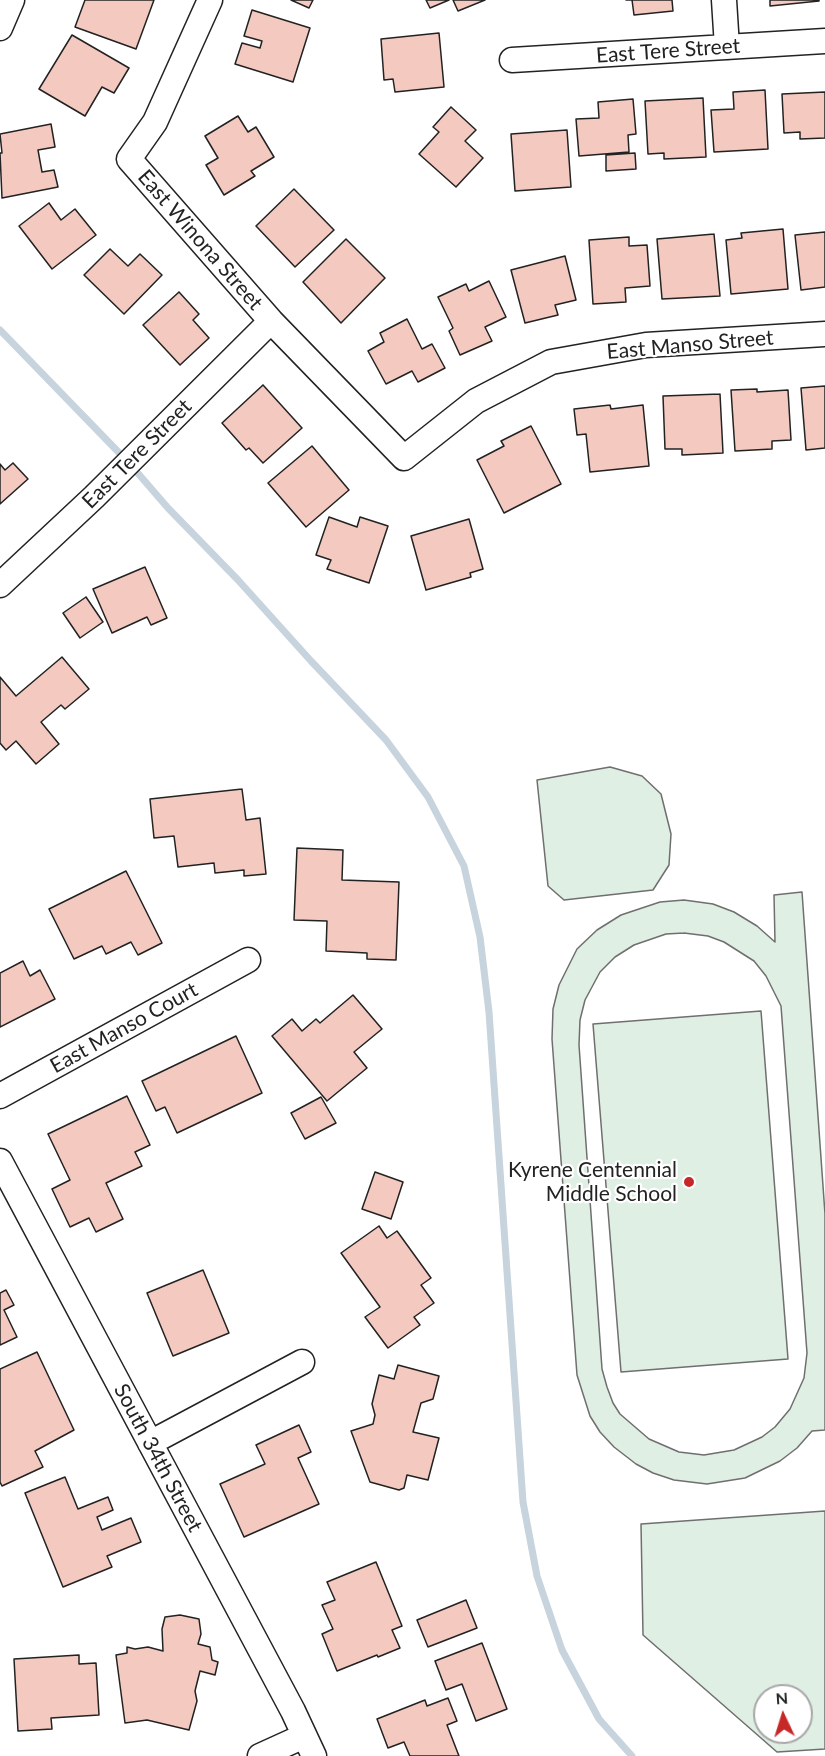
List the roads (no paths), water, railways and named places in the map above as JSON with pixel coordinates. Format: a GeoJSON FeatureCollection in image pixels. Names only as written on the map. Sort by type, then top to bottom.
{"type":"FeatureCollection","features":[{"type":"Feature","properties":{"kind":"street"},"geometry":{"type":"LineString","coordinates":[[0,28],[12,0]]}},
{"type":"Feature","properties":{"kind":"street","name":"East Winona Street"},"geometry":{"type":"LineString","coordinates":[[210,0],[155,122],[129,159],[271,321]]}},
{"type":"Feature","properties":{"kind":"street"},"geometry":{"type":"LineString","coordinates":[[724,0],[727,47]]}},
{"type":"Feature","properties":{"kind":"street","name":"East Tere Street"},"geometry":{"type":"LineString","coordinates":[[512,60],[825,41]]}},
{"type":"Feature","properties":{"kind":"street","name":"East Manso Street"},"geometry":{"type":"LineString","coordinates":[[271,321],[404,458],[476,401],[551,362],[646,345],[825,334]]}},
{"type":"Feature","properties":{"kind":"street","name":"East Tere Street"},"geometry":{"type":"LineString","coordinates":[[0,585],[94,497],[271,321]]}},
{"type":"Feature","properties":{"kind":"street","name":"East Manso Court"},"geometry":{"type":"LineString","coordinates":[[0,1096],[249,960]]}},
{"type":"Feature","properties":{"kind":"street","name":"South 34th Street"},"geometry":{"type":"LineString","coordinates":[[0,1161],[309,1746]]}},
{"type":"Feature","properties":{"kind":"street"},"geometry":{"type":"LineString","coordinates":[[150,1443],[302,1362]]}},
{"type":"Feature","properties":{"kind":"street"},"geometry":{"type":"LineString","coordinates":[[260,1756],[309,1746]]}},
{"type":"Feature","properties":{"kind":"waterway"},"geometry":{"type":"LineString","coordinates":[[0,330],[129,463],[168,508],[386,740],[428,797],[464,866],[480,937],[489,1012],[523,1502],[537,1576],[562,1650],[599,1719],[632,1756]]}},
{"type":"Feature","properties":{"kind":"place","name":"Kyrene Centennial Middle School"},"geometry":{"type":"Point","coordinates":[689,1182]}}]}
